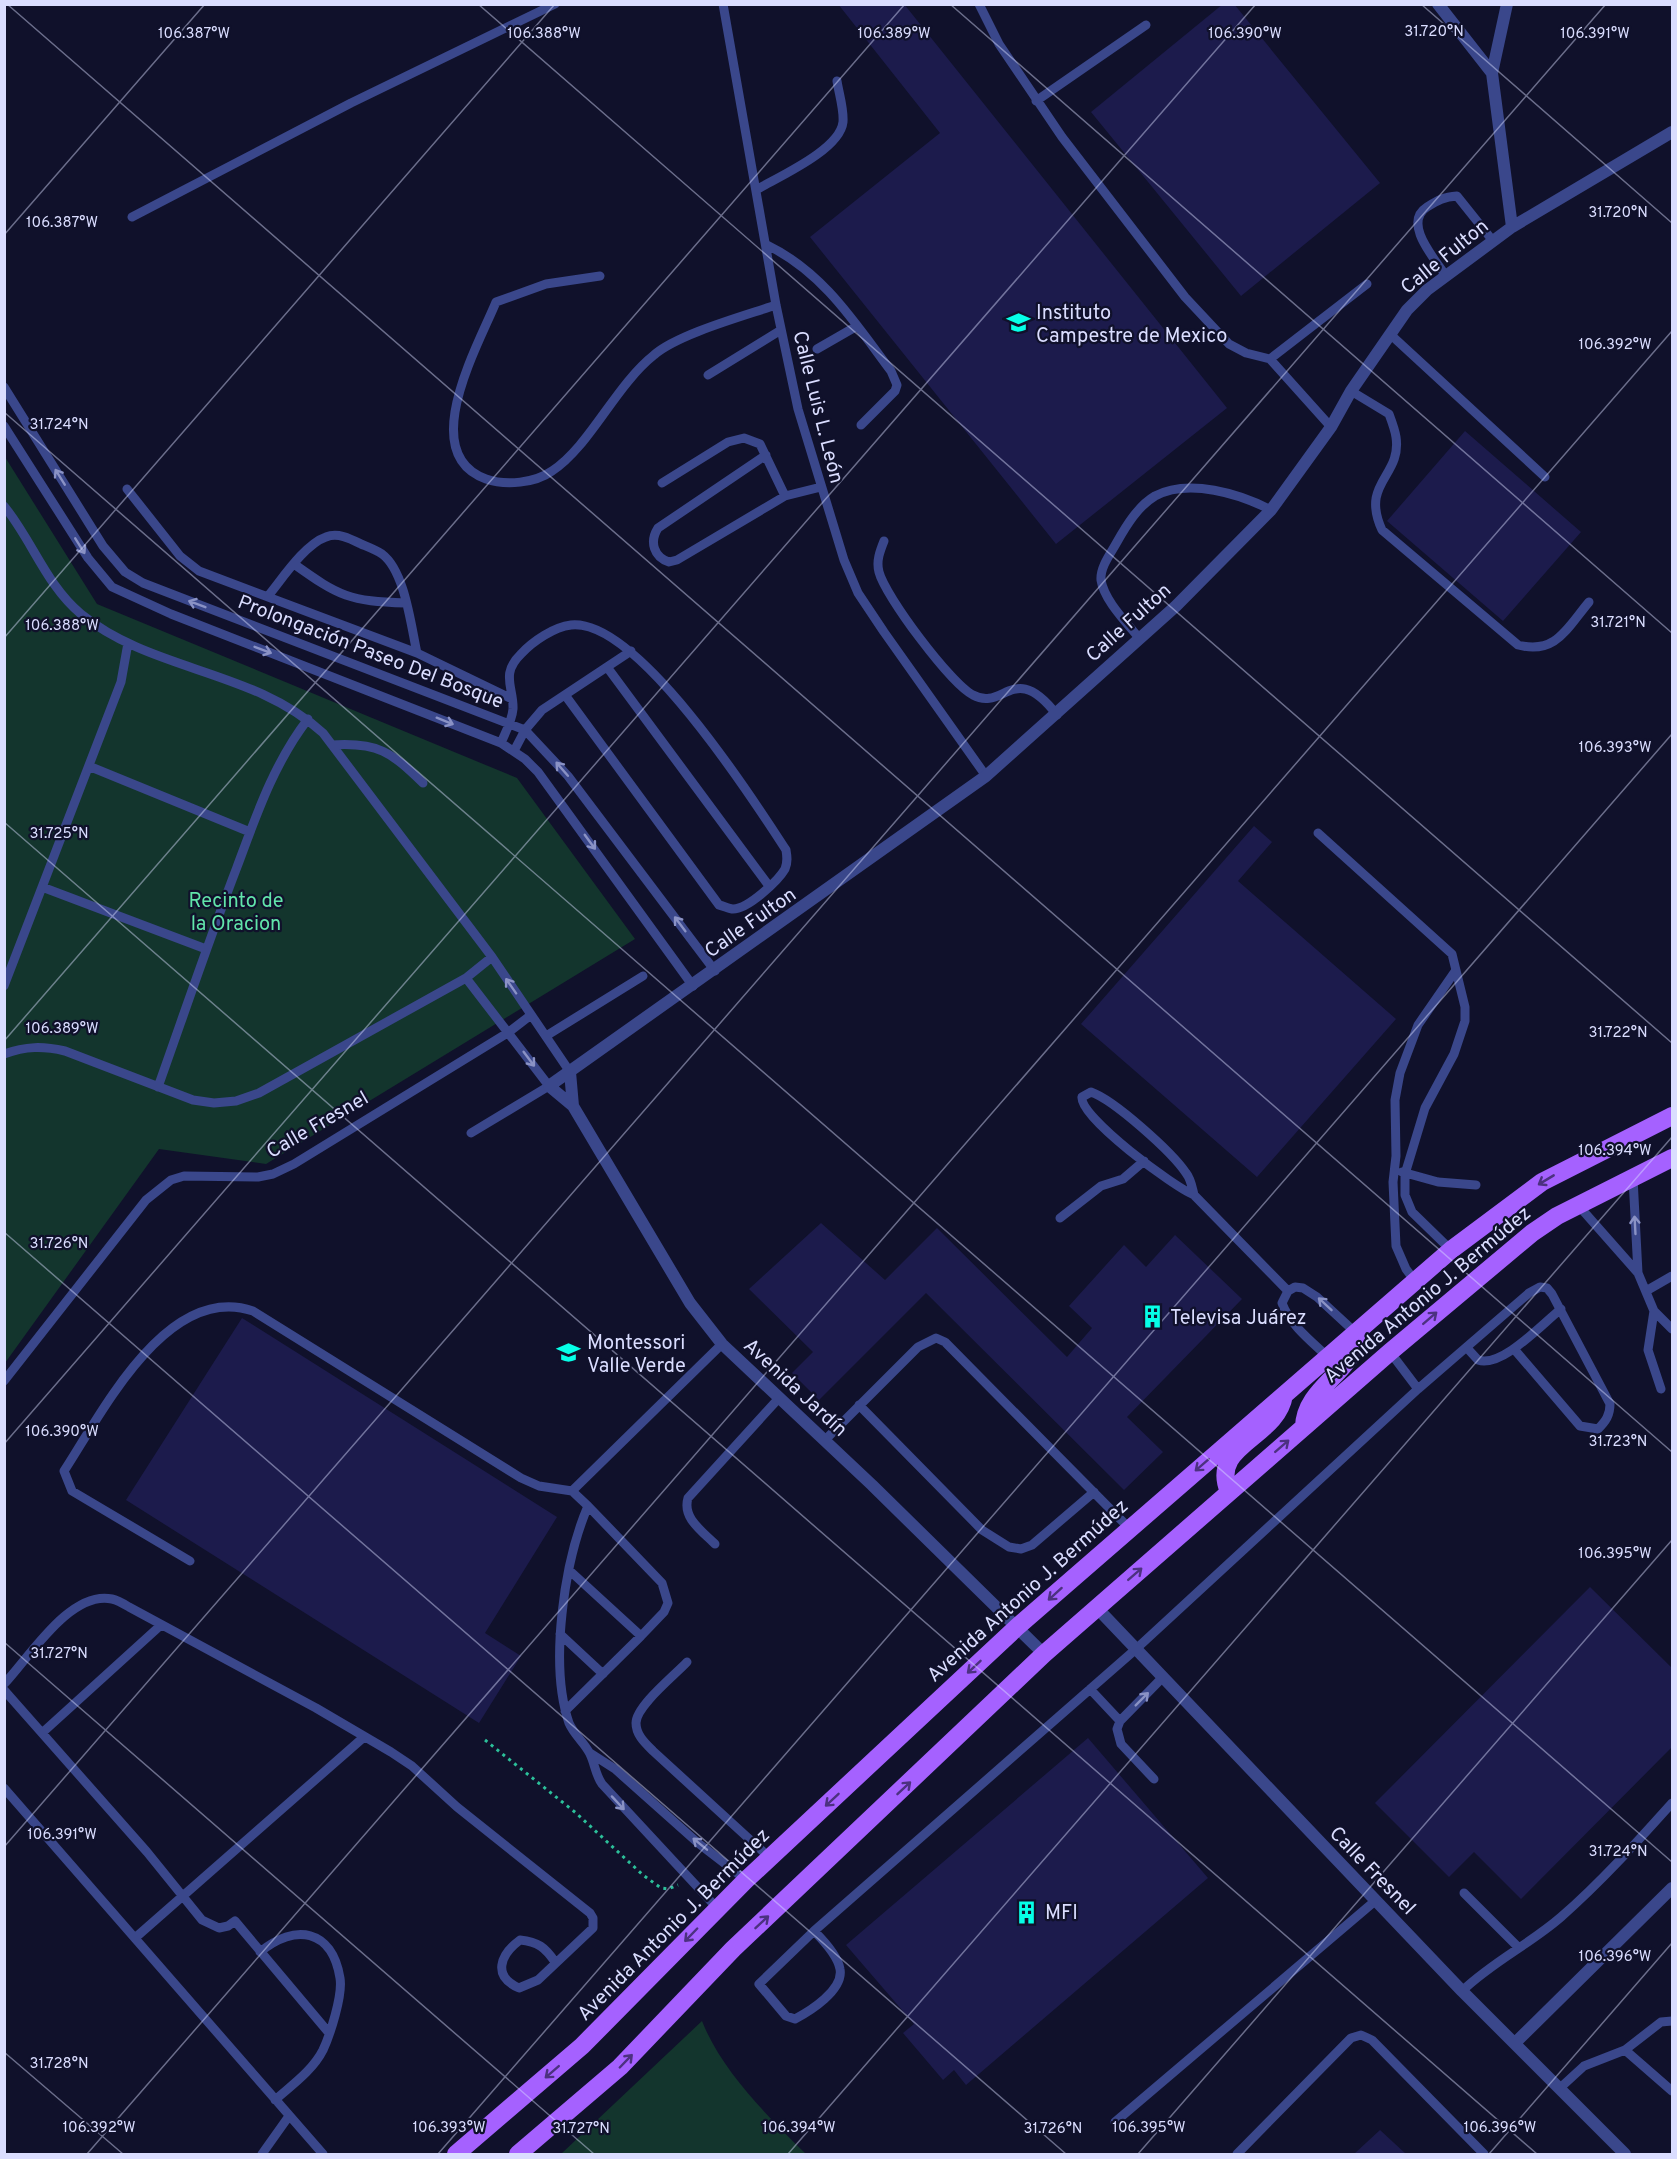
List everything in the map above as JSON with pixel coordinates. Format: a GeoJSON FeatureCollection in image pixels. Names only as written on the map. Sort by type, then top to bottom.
{"type":"FeatureCollection","features":[{"type":"Feature","properties":{"kind":"main road","name":"Avenida Antonio J. Bermúdez"},"geometry":{"type":"LineString","coordinates":[[456,2154],[582,2046],[746,1880],[1017,1627],[1451,1250],[1542,1182],[1672,1116]]}},
{"type":"Feature","properties":{"kind":"main road","name":"Avenida Antonio J. Bermúdez"},"geometry":{"type":"LineString","coordinates":[[518,2154],[620,2067],[733,1949],[1044,1654],[1390,1352],[1511,1249],[1578,1205],[1672,1158]]}},
{"type":"Feature","properties":{"kind":"main road"},"geometry":{"type":"LineString","coordinates":[[1304,1427],[1304,1418],[1313,1398],[1354,1351],[1356,1334]]}},
{"type":"Feature","properties":{"kind":"main road"},"geometry":{"type":"LineString","coordinates":[[1228,1492],[1223,1475],[1226,1463],[1275,1418],[1282,1404],[1284,1393]]}},
{"type":"Feature","properties":{"kind":"street"},"geometry":{"type":"LineString","coordinates":[[1438,4],[1492,73]]}},
{"type":"Feature","properties":{"kind":"street"},"geometry":{"type":"LineString","coordinates":[[1507,4],[1492,73],[1512,227]]}},
{"type":"Feature","properties":{"kind":"street","name":"Calle Fulton"},"geometry":{"type":"LineString","coordinates":[[549,1086],[715,971],[986,777],[1057,715],[1192,590],[1271,510],[1331,428],[1352,391],[1407,310],[1446,276],[1512,227],[1672,132]]}},
{"type":"Feature","properties":{"kind":"street","name":"Avenida Jardín"},"geometry":{"type":"LineString","coordinates":[[570,1072],[573,1106]]}},
{"type":"Feature","properties":{"kind":"street","name":"Avenida Jardín"},"geometry":{"type":"LineString","coordinates":[[549,1086],[573,1106],[690,1303],[722,1344],[825,1440],[1044,1654]]}},
{"type":"Feature","properties":{"kind":"street","name":"Calle Fresnel"},"geometry":{"type":"LineString","coordinates":[[1097,1608],[1462,1991],[1625,2154]]}},
{"type":"Feature","properties":{"kind":"street"},"geometry":{"type":"LineString","coordinates":[[1515,2043],[1672,1888]]}},
{"type":"Feature","properties":{"kind":"lane"},"geometry":{"type":"LineString","coordinates":[[132,217],[351,102],[555,4]]}},
{"type":"Feature","properties":{"kind":"lane","name":"Calle Luis L. León"},"geometry":{"type":"LineString","coordinates":[[723,4],[776,305],[798,409],[844,560],[858,593],[986,777]]}},
{"type":"Feature","properties":{"kind":"lane"},"geometry":{"type":"LineString","coordinates":[[979,4],[999,44],[1036,101],[1149,251],[1214,330],[1238,349],[1270,359],[1331,428]]}},
{"type":"Feature","properties":{"kind":"lane"},"geometry":{"type":"LineString","coordinates":[[1036,101],[1146,25]]}},
{"type":"Feature","properties":{"kind":"lane"},"geometry":{"type":"LineString","coordinates":[[756,190],[806,161],[836,137],[843,125],[837,81]]}},
{"type":"Feature","properties":{"kind":"lane"},"geometry":{"type":"LineString","coordinates":[[1446,276],[1421,239],[1417,223],[1422,210],[1442,197],[1457,196],[1493,241]]}},
{"type":"Feature","properties":{"kind":"lane"},"geometry":{"type":"LineString","coordinates":[[767,246],[791,257],[812,274],[841,304],[891,371],[897,385],[888,402],[861,424]]}},
{"type":"Feature","properties":{"kind":"lane"},"geometry":{"type":"LineString","coordinates":[[600,276],[546,284],[496,302],[460,389],[453,417],[452,435],[458,456],[468,469],[481,477],[510,483],[532,480],[552,472],[582,440],[622,386],[655,353],[721,324],[776,305]]}},
{"type":"Feature","properties":{"kind":"lane"},"geometry":{"type":"LineString","coordinates":[[1270,359],[1367,284]]}},
{"type":"Feature","properties":{"kind":"lane"},"geometry":{"type":"LineString","coordinates":[[817,349],[857,326]]}},
{"type":"Feature","properties":{"kind":"lane"},"geometry":{"type":"LineString","coordinates":[[708,375],[781,330]]}},
{"type":"Feature","properties":{"kind":"lane"},"geometry":{"type":"LineString","coordinates":[[1391,335],[1545,477]]}},
{"type":"Feature","properties":{"kind":"lane","name":"Prolongación Paseo Del Bosque"},"geometry":{"type":"LineString","coordinates":[[4,387],[103,546],[125,572],[160,590],[525,730],[568,776],[715,971]]}},
{"type":"Feature","properties":{"kind":"lane"},"geometry":{"type":"LineString","coordinates":[[1352,391],[1389,414],[1397,439],[1393,460],[1373,500],[1375,514],[1382,530],[1518,645],[1535,649],[1554,643],[1589,602]]}},
{"type":"Feature","properties":{"kind":"lane","name":"Prolongación Paseo Del Bosque"},"geometry":{"type":"LineString","coordinates":[[4,426],[88,558],[112,587],[171,614],[501,743],[514,751],[538,772],[553,791],[693,986]]}},
{"type":"Feature","properties":{"kind":"lane"},"geometry":{"type":"LineString","coordinates":[[662,483],[737,439],[752,440],[759,444],[766,455],[785,496]]}},
{"type":"Feature","properties":{"kind":"lane"},"geometry":{"type":"LineString","coordinates":[[766,455],[666,522],[654,533],[653,546],[663,560],[677,560],[785,496],[821,488]]}},
{"type":"Feature","properties":{"kind":"lane"},"geometry":{"type":"LineString","coordinates":[[127,489],[180,556],[199,571],[417,653],[512,699]]}},
{"type":"Feature","properties":{"kind":"lane"},"geometry":{"type":"LineString","coordinates":[[1138,638],[1105,592],[1101,579],[1103,568],[1112,550],[1126,526],[1142,508],[1154,497],[1170,491],[1188,489],[1228,494],[1253,501],[1271,510]]}},
{"type":"Feature","properties":{"kind":"lane"},"geometry":{"type":"LineString","coordinates":[[4,506],[49,577],[68,601],[89,620],[128,643],[267,694],[308,719],[332,745],[492,957],[570,1072]]}},
{"type":"Feature","properties":{"kind":"lane"},"geometry":{"type":"LineString","coordinates":[[268,596],[294,564],[328,536],[347,537],[382,554],[392,565],[406,603],[417,653]]}},
{"type":"Feature","properties":{"kind":"lane"},"geometry":{"type":"LineString","coordinates":[[884,541],[877,562],[884,584],[909,621],[957,682],[975,697],[984,698],[1016,688],[1033,690],[1041,695],[1057,715]]}},
{"type":"Feature","properties":{"kind":"lane"},"geometry":{"type":"LineString","coordinates":[[294,564],[342,596],[361,601],[406,603]]}},
{"type":"Feature","properties":{"kind":"lane"},"geometry":{"type":"LineString","coordinates":[[112,587],[125,572]]}},
{"type":"Feature","properties":{"kind":"lane"},"geometry":{"type":"LineString","coordinates":[[501,743],[510,723],[512,699],[508,677],[514,663],[520,655],[556,629],[572,625],[585,626],[614,639],[631,651],[680,701],[786,850],[788,861],[785,870],[743,907],[732,909],[720,905],[566,695]]}},
{"type":"Feature","properties":{"kind":"lane"},"geometry":{"type":"LineString","coordinates":[[4,986],[91,767],[121,682],[128,643]]}},
{"type":"Feature","properties":{"kind":"lane"},"geometry":{"type":"LineString","coordinates":[[514,751],[525,730],[542,710],[631,651]]}},
{"type":"Feature","properties":{"kind":"lane"},"geometry":{"type":"LineString","coordinates":[[607,667],[769,886]]}},
{"type":"Feature","properties":{"kind":"lane"},"geometry":{"type":"LineString","coordinates":[[158,1088],[206,949],[250,832],[285,750],[308,719]]}},
{"type":"Feature","properties":{"kind":"lane"},"geometry":{"type":"LineString","coordinates":[[332,745],[374,746],[399,760],[423,783]]}},
{"type":"Feature","properties":{"kind":"lane"},"geometry":{"type":"LineString","coordinates":[[91,767],[250,832]]}},
{"type":"Feature","properties":{"kind":"lane"},"geometry":{"type":"LineString","coordinates":[[1318,833],[1452,954],[1465,1007],[1465,1021],[1454,1054],[1425,1108],[1405,1174],[1405,1195],[1412,1212],[1451,1250]]}},
{"type":"Feature","properties":{"kind":"lane"},"geometry":{"type":"LineString","coordinates":[[42,887],[206,949]]}},
{"type":"Feature","properties":{"kind":"lane"},"geometry":{"type":"LineString","coordinates":[[4,1053],[28,1047],[65,1051],[193,1100],[214,1103],[236,1101],[259,1093],[466,978],[492,957]]}},
{"type":"Feature","properties":{"kind":"lane"},"geometry":{"type":"LineString","coordinates":[[1415,1281],[1406,1269],[1396,1246],[1395,1100],[1400,1073],[1418,1025],[1456,970]]}},
{"type":"Feature","properties":{"kind":"lane"},"geometry":{"type":"LineString","coordinates":[[546,1036],[643,976]]}},
{"type":"Feature","properties":{"kind":"lane"},"geometry":{"type":"LineString","coordinates":[[466,978],[549,1086],[471,1133]]}},
{"type":"Feature","properties":{"kind":"lane","name":"Calle Fresnel"},"geometry":{"type":"LineString","coordinates":[[4,1381],[146,1200],[171,1180],[184,1176],[237,1178],[273,1174],[294,1164],[509,1032],[531,1015]]}},
{"type":"Feature","properties":{"kind":"lane"},"geometry":{"type":"LineString","coordinates":[[1194,1195],[1189,1178],[1177,1162],[1110,1102],[1099,1095],[1086,1094],[1082,1101],[1090,1114],[1172,1183],[1194,1195],[1288,1291]]}},
{"type":"Feature","properties":{"kind":"lane"},"geometry":{"type":"LineString","coordinates":[[1060,1218],[1101,1186],[1123,1179],[1144,1161]]}},
{"type":"Feature","properties":{"kind":"lane"},"geometry":{"type":"LineString","coordinates":[[1395,1168],[1405,1174],[1438,1182],[1476,1185]]}},
{"type":"Feature","properties":{"kind":"lane"},"geometry":{"type":"LineString","coordinates":[[1633,1178],[1638,1273]]}},
{"type":"Feature","properties":{"kind":"lane"},"geometry":{"type":"LineString","coordinates":[[1578,1205],[1638,1273],[1654,1311],[1672,1329]]}},
{"type":"Feature","properties":{"kind":"lane"},"geometry":{"type":"LineString","coordinates":[[1646,1291],[1672,1276]]}},
{"type":"Feature","properties":{"kind":"lane"},"geometry":{"type":"LineString","coordinates":[[1328,1357],[1292,1322],[1284,1310],[1282,1303],[1288,1291],[1295,1287],[1310,1292],[1356,1334]]}},
{"type":"Feature","properties":{"kind":"lane"},"geometry":{"type":"LineString","coordinates":[[814,1930],[837,1963],[840,1970],[839,1977],[832,1990],[807,2012],[795,2019],[786,2016],[759,1984],[814,1930],[1136,1649],[1419,1389],[1534,1289],[1547,1288],[1561,1309],[1610,1404],[1608,1417],[1598,1429],[1586,1428],[1573,1420],[1514,1348]]}},
{"type":"Feature","properties":{"kind":"lane"},"geometry":{"type":"LineString","coordinates":[[190,1561],[72,1491],[64,1471],[123,1382],[167,1331],[181,1321],[220,1307],[236,1305],[253,1311],[521,1478],[539,1486],[572,1491],[639,1557],[667,1592],[668,1603],[664,1612],[566,1711]]}},
{"type":"Feature","properties":{"kind":"lane"},"geometry":{"type":"LineString","coordinates":[[1467,1348],[1478,1360],[1484,1362],[1495,1360],[1514,1348],[1561,1309]]}},
{"type":"Feature","properties":{"kind":"lane"},"geometry":{"type":"LineString","coordinates":[[1654,1311],[1647,1350],[1661,1389]]}},
{"type":"Feature","properties":{"kind":"lane"},"geometry":{"type":"LineString","coordinates":[[825,1440],[918,1347],[936,1338],[945,1342],[1129,1528]]}},
{"type":"Feature","properties":{"kind":"lane"},"geometry":{"type":"LineString","coordinates":[[572,1491],[722,1344]]}},
{"type":"Feature","properties":{"kind":"lane"},"geometry":{"type":"LineString","coordinates":[[1390,1352],[1419,1389]]}},
{"type":"Feature","properties":{"kind":"lane"},"geometry":{"type":"LineString","coordinates":[[715,1544],[690,1520],[686,1505],[688,1498],[779,1398]]}},
{"type":"Feature","properties":{"kind":"lane"},"geometry":{"type":"LineString","coordinates":[[859,1405],[982,1530],[1009,1546],[1021,1549],[1032,1545],[1094,1492]]}},
{"type":"Feature","properties":{"kind":"lane"},"geometry":{"type":"LineString","coordinates":[[588,1506],[570,1571],[560,1634],[558,1663],[571,1727],[590,1753],[615,1769],[698,1843],[746,1880]]}},
{"type":"Feature","properties":{"kind":"lane"},"geometry":{"type":"LineString","coordinates":[[570,1571],[641,1636]]}},
{"type":"Feature","properties":{"kind":"lane"},"geometry":{"type":"LineString","coordinates":[[4,1684],[64,1616],[83,1603],[112,1599],[316,1708],[412,1767],[457,1807],[593,1917],[593,1928],[538,1980],[519,1989],[509,1984],[502,1975],[502,1964],[508,1949],[520,1940],[535,1942],[547,1950],[555,1962]]}},
{"type":"Feature","properties":{"kind":"lane"},"geometry":{"type":"LineString","coordinates":[[42,1732],[161,1625]]}},
{"type":"Feature","properties":{"kind":"lane"},"geometry":{"type":"LineString","coordinates":[[560,1634],[603,1674]]}},
{"type":"Feature","properties":{"kind":"lane"},"geometry":{"type":"LineString","coordinates":[[687,1662],[643,1708],[636,1723],[638,1732],[653,1751],[770,1858]]}},
{"type":"Feature","properties":{"kind":"lane"},"geometry":{"type":"LineString","coordinates":[[1154,1779],[1121,1744],[1117,1729],[1120,1721],[1163,1677]]}},
{"type":"Feature","properties":{"kind":"lane"},"geometry":{"type":"LineString","coordinates":[[1090,1689],[1120,1721]]}},
{"type":"Feature","properties":{"kind":"lane"},"geometry":{"type":"LineString","coordinates":[[4,1690],[183,1895],[202,1920],[210,1925],[228,1926],[235,1921],[329,2033]]}},
{"type":"Feature","properties":{"kind":"lane"},"geometry":{"type":"LineString","coordinates":[[135,1938],[364,1737]]}},
{"type":"Feature","properties":{"kind":"lane"},"geometry":{"type":"LineString","coordinates":[[590,1753],[595,1775],[602,1784],[717,1908]]}},
{"type":"Feature","properties":{"kind":"lane"},"geometry":{"type":"LineString","coordinates":[[4,1788],[323,2154]]}},
{"type":"Feature","properties":{"kind":"lane"},"geometry":{"type":"LineString","coordinates":[[1462,1991],[1484,1970],[1519,1948],[1559,1918],[1617,1864],[1672,1803]]}},
{"type":"Feature","properties":{"kind":"lane"},"geometry":{"type":"LineString","coordinates":[[1464,1893],[1519,1948]]}},
{"type":"Feature","properties":{"kind":"lane"},"geometry":{"type":"LineString","coordinates":[[1115,2122],[1375,1900]]}},
{"type":"Feature","properties":{"kind":"lane"},"geometry":{"type":"LineString","coordinates":[[260,1952],[273,1941],[291,1934],[307,1934],[323,1942],[335,1962],[341,1981],[329,2033],[322,2051],[311,2068],[275,2100]]}},
{"type":"Feature","properties":{"kind":"lane"},"geometry":{"type":"LineString","coordinates":[[1560,2088],[1584,2066],[1625,2050],[1661,2022],[1672,2021]]}},
{"type":"Feature","properties":{"kind":"lane"},"geometry":{"type":"LineString","coordinates":[[1237,2154],[1351,2038],[1361,2035],[1372,2040],[1484,2154]]}},
{"type":"Feature","properties":{"kind":"lane"},"geometry":{"type":"LineString","coordinates":[[1625,2050],[1672,2091]]}},
{"type":"Feature","properties":{"kind":"lane"},"geometry":{"type":"LineString","coordinates":[[262,2154],[289,2116]]}},
{"type":"Feature","properties":{"kind":"path"},"geometry":{"type":"LineString","coordinates":[[485,1740],[568,1807],[651,1882],[668,1889],[691,1880]]}},
{"type":"Feature","properties":{"kind":"green space","name":"Recinto de la Oracion"},"geometry":{"type":"Polygon","coordinates":[[[5,457],[97,604],[517,778],[635,939],[266,1164],[159,1149],[5,1363],[5,457]]]}},
{"type":"Feature","properties":{"kind":"green space"},"geometry":{"type":"Polygon","coordinates":[[[702,2021],[721,2057],[747,2092],[806,2154],[561,2154],[702,2021]]]}},
{"type":"Feature","properties":{"kind":"building","name":"Instituto Campestre de Mexico"},"geometry":{"type":"Polygon","coordinates":[[[838,4],[904,4],[1227,408],[1056,544],[810,237],[940,133],[838,4]]]}},
{"type":"Feature","properties":{"kind":"building"},"geometry":{"type":"Polygon","coordinates":[[[1223,4],[1234,4],[1380,183],[1241,296],[1091,112],[1223,4]]]}},
{"type":"Feature","properties":{"kind":"building"},"geometry":{"type":"Polygon","coordinates":[[[1465,431],[1581,532],[1503,621],[1387,521],[1465,431]]]}},
{"type":"Feature","properties":{"kind":"building"},"geometry":{"type":"Polygon","coordinates":[[[1254,826],[1272,842],[1238,881],[1396,1019],[1257,1177],[1081,1024],[1254,826]]]}},
{"type":"Feature","properties":{"kind":"building"},"geometry":{"type":"Polygon","coordinates":[[[821,1223],[885,1280],[937,1228],[1067,1357],[1092,1328],[1069,1306],[1124,1245],[1146,1267],[1175,1235],[1242,1299],[1127,1417],[1163,1452],[1124,1490],[926,1293],[819,1400],[792,1373],[813,1352],[749,1289],[821,1223]]]}},
{"type":"Feature","properties":{"kind":"building"},"geometry":{"type":"Polygon","coordinates":[[[242,1318],[557,1517],[485,1633],[521,1656],[479,1723],[126,1500],[242,1318]]]}},
{"type":"Feature","properties":{"kind":"building"},"geometry":{"type":"Polygon","coordinates":[[[1590,1587],[1672,1668],[1672,1747],[1521,1899],[1474,1852],[1449,1877],[1375,1803],[1590,1587]]]}},
{"type":"Feature","properties":{"kind":"building","name":"MFI"},"geometry":{"type":"Polygon","coordinates":[[[1088,1738],[1208,1878],[966,2085],[954,2070],[943,2080],[903,2033],[914,2024],[846,1945],[1088,1738]]]}},
{"type":"Feature","properties":{"kind":"building"},"geometry":{"type":"Polygon","coordinates":[[[1380,2130],[1406,2154],[1354,2154],[1380,2130]]]}},
{"type":"Feature","properties":{"kind":"place","name":"Instituto Campestre de Mexico"},"geometry":{"type":"Point","coordinates":[1018,323]}},
{"type":"Feature","properties":{"kind":"place","name":"Televisa Juárez"},"geometry":{"type":"Point","coordinates":[1152,1317]}},
{"type":"Feature","properties":{"kind":"place","name":"Montessori Valle Verde"},"geometry":{"type":"Point","coordinates":[569,1353]}},
{"type":"Feature","properties":{"kind":"place","name":"MFI"},"geometry":{"type":"Point","coordinates":[1027,1912]}}]}
